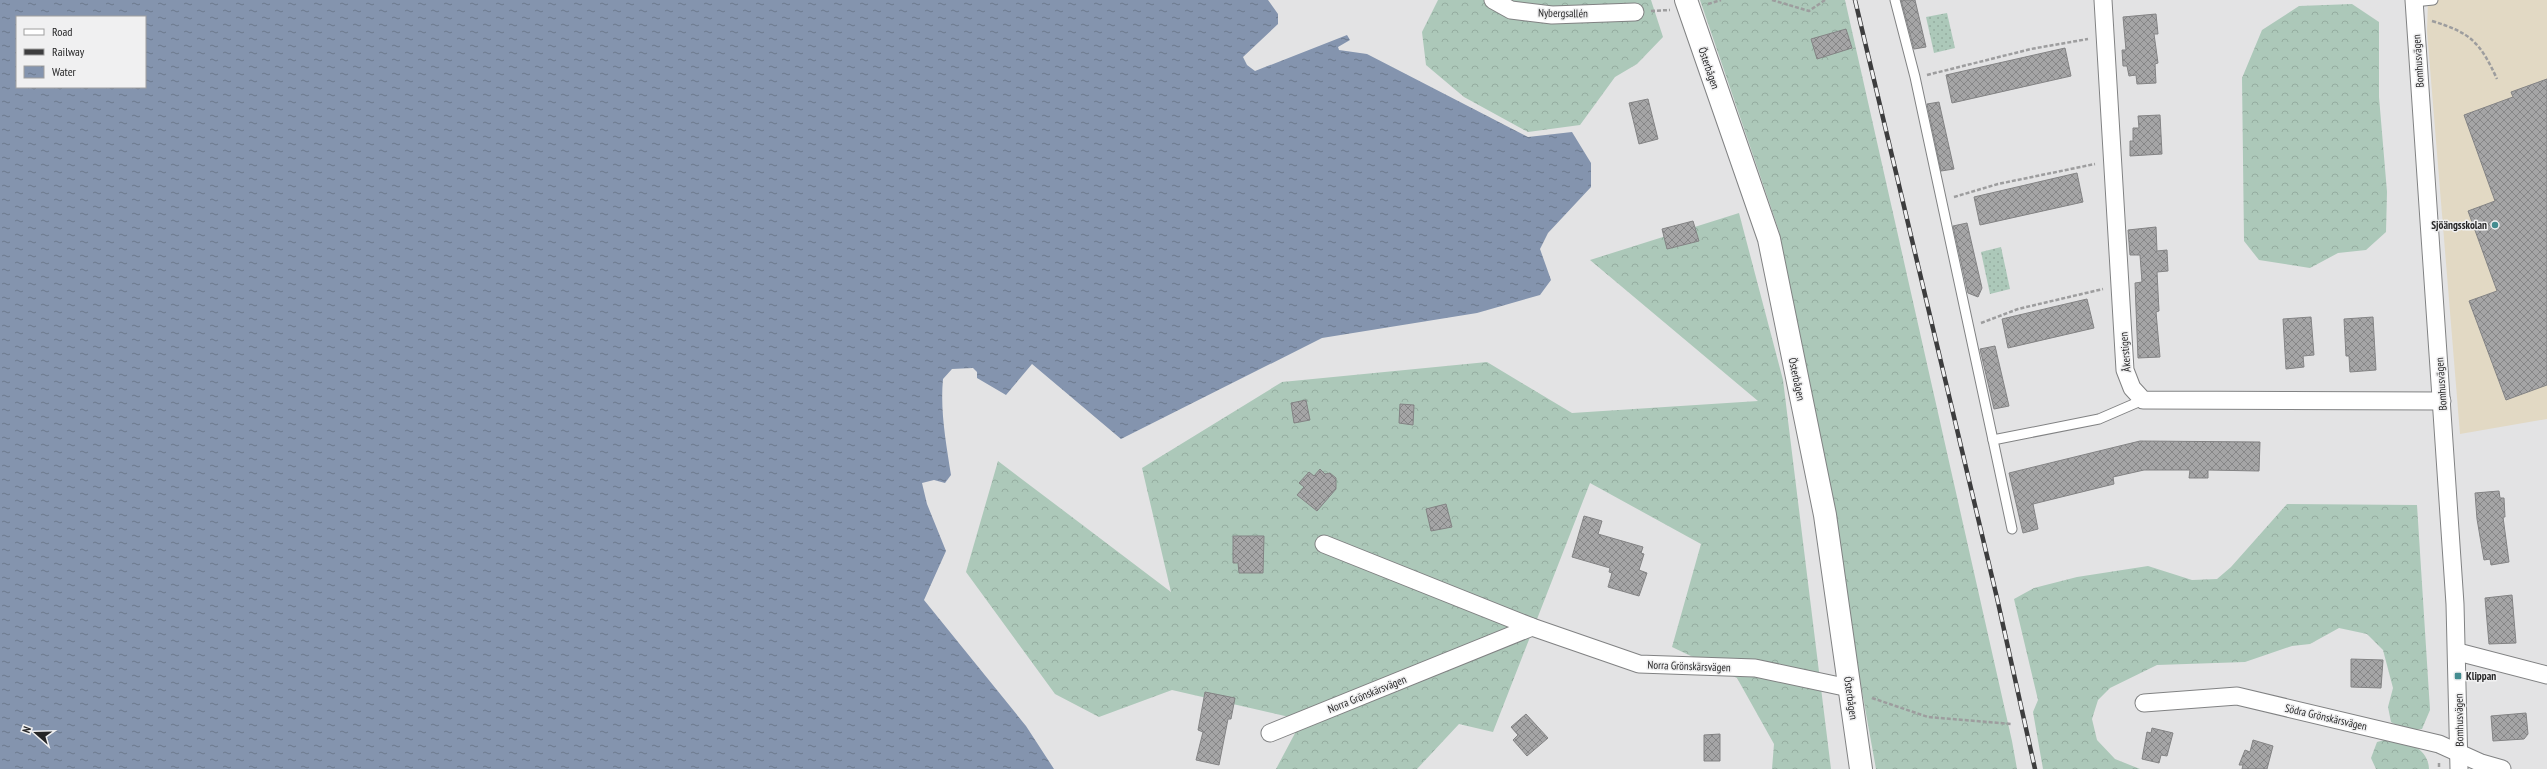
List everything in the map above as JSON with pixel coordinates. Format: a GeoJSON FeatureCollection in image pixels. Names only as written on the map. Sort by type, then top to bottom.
{"type":"FeatureCollection","features":[{"type":"Feature","properties":{"kind":"main road","name":"Österbågen"},"geometry":{"type":"LineString","coordinates":[[1688,4],[1769,240],[1826,515],[1861,769]]}},
{"type":"Feature","properties":{"kind":"street","name":"Nybergsallén"},"geometry":{"type":"LineString","coordinates":[[1493,0],[1511,10],[1552,15],[1635,12]]}},
{"type":"Feature","properties":{"kind":"street","name":"Åkerstigen"},"geometry":{"type":"LineString","coordinates":[[2103,0],[2125,370],[2132,388],[2143,400]]}},
{"type":"Feature","properties":{"kind":"street","name":"Bomhusvägen"},"geometry":{"type":"LineString","coordinates":[[2414,6],[2458,652],[2459,769]]}},
{"type":"Feature","properties":{"kind":"street"},"geometry":{"type":"LineString","coordinates":[[2143,400],[2442,401]]}},
{"type":"Feature","properties":{"kind":"street","name":"Norra Grönskärsvägen"},"geometry":{"type":"LineString","coordinates":[[1324,544],[1532,627],[1639,664],[1756,668],[1850,688]]}},
{"type":"Feature","properties":{"kind":"street","name":"Norra Grönskärsvägen"},"geometry":{"type":"LineString","coordinates":[[1270,734],[1532,627]]}},
{"type":"Feature","properties":{"kind":"street"},"geometry":{"type":"LineString","coordinates":[[2458,652],[2547,674]]}},
{"type":"Feature","properties":{"kind":"street","name":"Södra Grönskärsvägen"},"geometry":{"type":"LineString","coordinates":[[2144,703],[2237,696],[2439,744],[2481,763],[2502,769]]}},
{"type":"Feature","properties":{"kind":"lane"},"geometry":{"type":"LineString","coordinates":[[1895,0],[1915,78],[1967,327],[2012,529]]}},
{"type":"Feature","properties":{"kind":"lane"},"geometry":{"type":"LineString","coordinates":[[2414,6],[2433,0]]}},
{"type":"Feature","properties":{"kind":"lane"},"geometry":{"type":"LineString","coordinates":[[1992,440],[2099,419],[2143,400]]}},
{"type":"Feature","properties":{"kind":"path"},"geometry":{"type":"LineString","coordinates":[[1772,0],[1809,11],[1825,0]]}},
{"type":"Feature","properties":{"kind":"path"},"geometry":{"type":"LineString","coordinates":[[1635,12],[1688,4]]}},
{"type":"Feature","properties":{"kind":"path"},"geometry":{"type":"LineString","coordinates":[[2414,6],[2470,37],[2485,53],[2497,79]]}},
{"type":"Feature","properties":{"kind":"path"},"geometry":{"type":"LineString","coordinates":[[1915,78],[2031,49],[2106,35]]}},
{"type":"Feature","properties":{"kind":"path"},"geometry":{"type":"LineString","coordinates":[[1940,201],[1998,184],[2113,162]]}},
{"type":"Feature","properties":{"kind":"path"},"geometry":{"type":"LineString","coordinates":[[1967,327],[2018,309],[2121,286]]}},
{"type":"Feature","properties":{"kind":"path"},"geometry":{"type":"LineString","coordinates":[[1850,688],[1879,701],[1928,717],[2012,724]]}},
{"type":"Feature","properties":{"kind":"shaded area","name":"Sjöängsskolan"},"geometry":{"type":"Polygon","coordinates":[[[2428,0],[2547,0],[2547,419],[2460,434],[2427,31],[2428,0]]]}},
{"type":"Feature","properties":{"kind":"green space"},"geometry":{"type":"Polygon","coordinates":[[[1438,0],[1651,0],[1663,37],[1637,64],[1615,77],[1580,125],[1528,132],[1464,97],[1426,65],[1422,32],[1438,0]]]}},
{"type":"Feature","properties":{"kind":"green space"},"geometry":{"type":"Polygon","coordinates":[[[1700,0],[1845,0],[2012,741],[2017,769],[1876,769],[1779,231],[1700,0]]]}},
{"type":"Feature","properties":{"kind":"green space"},"geometry":{"type":"Polygon","coordinates":[[[2352,4],[2379,22],[2379,97],[2387,192],[2386,232],[2366,250],[2338,253],[2310,268],[2259,260],[2244,241],[2242,78],[2262,30],[2299,6],[2352,4]]]}},
{"type":"Feature","properties":{"kind":"green space"},"geometry":{"type":"Polygon","coordinates":[[[1947,13],[1955,48],[1934,53],[1926,17],[1947,13]]]}},
{"type":"Feature","properties":{"kind":"green space"},"geometry":{"type":"Polygon","coordinates":[[[1739,213],[1783,380],[1831,769],[1772,769],[1774,744],[1737,678],[1672,647],[1701,544],[1590,483],[1493,732],[1459,724],[1417,769],[1276,769],[1302,720],[1172,690],[1099,717],[1055,694],[966,572],[998,461],[1171,592],[1142,468],[1282,382],[1487,362],[1572,413],[1758,401],[1590,260],[1739,213]]]}},
{"type":"Feature","properties":{"kind":"green space"},"geometry":{"type":"Polygon","coordinates":[[[2001,247],[2010,289],[1990,294],[1981,252],[2001,247]]]}},
{"type":"Feature","properties":{"kind":"green space"},"geometry":{"type":"Polygon","coordinates":[[[2287,504],[2417,505],[2430,710],[2422,729],[2405,730],[2391,722],[2388,707],[2393,688],[2383,650],[2367,634],[2339,628],[2310,644],[2292,646],[2245,662],[2157,665],[2110,688],[2098,700],[2092,719],[2097,740],[2115,759],[2140,769],[2043,769],[2033,712],[2038,700],[2014,599],[2034,588],[2077,577],[2148,566],[2192,580],[2217,579],[2231,567],[2287,504]]]}},
{"type":"Feature","properties":{"kind":"green space"},"geometry":{"type":"Polygon","coordinates":[[[2392,738],[2411,744],[2421,751],[2428,762],[2429,769],[2376,769],[2371,758],[2377,742],[2392,738]]]}},
{"type":"Feature","properties":{"kind":"water"},"geometry":{"type":"Polygon","coordinates":[[[0,0],[1268,0],[1278,14],[1278,24],[1243,57],[1247,65],[1255,71],[1347,35],[1350,40],[1338,47],[1339,50],[1367,54],[1528,137],[1572,132],[1591,163],[1591,187],[1548,233],[1540,249],[1551,280],[1540,295],[1477,313],[1322,338],[1121,439],[1032,364],[1006,395],[977,378],[977,372],[973,368],[952,369],[943,379],[942,403],[945,439],[951,475],[945,483],[934,480],[922,483],[927,504],[946,551],[924,600],[1026,726],[1054,769],[0,769],[0,0]]]}},
{"type":"Feature","properties":{"kind":"building"},"geometry":{"type":"Polygon","coordinates":[[[1901,0],[1915,0],[1926,47],[1914,49],[1901,0]]]}},
{"type":"Feature","properties":{"kind":"building"},"geometry":{"type":"Polygon","coordinates":[[[2156,14],[2158,34],[2154,34],[2158,63],[2155,64],[2156,83],[2137,84],[2136,75],[2129,76],[2127,66],[2123,66],[2122,50],[2126,50],[2123,17],[2156,14]]]}},
{"type":"Feature","properties":{"kind":"building"},"geometry":{"type":"Polygon","coordinates":[[[1846,29],[1852,48],[1817,59],[1811,39],[1846,29]]]}},
{"type":"Feature","properties":{"kind":"building"},"geometry":{"type":"Polygon","coordinates":[[[2065,48],[2071,76],[1952,103],[1946,75],[2065,48]]]}},
{"type":"Feature","properties":{"kind":"building"},"geometry":{"type":"Polygon","coordinates":[[[2547,79],[2547,385],[2506,400],[2469,301],[2497,291],[2468,211],[2495,201],[2464,115],[2513,97],[2511,92],[2547,79]]]}},
{"type":"Feature","properties":{"kind":"building"},"geometry":{"type":"Polygon","coordinates":[[[1648,99],[1658,139],[1639,144],[1629,103],[1648,99]]]}},
{"type":"Feature","properties":{"kind":"building"},"geometry":{"type":"Polygon","coordinates":[[[1939,102],[1954,169],[1941,171],[1927,104],[1939,102]]]}},
{"type":"Feature","properties":{"kind":"building"},"geometry":{"type":"Polygon","coordinates":[[[2160,115],[2162,154],[2130,156],[2130,141],[2133,141],[2133,128],[2139,128],[2138,116],[2160,115]]]}},
{"type":"Feature","properties":{"kind":"building"},"geometry":{"type":"Polygon","coordinates":[[[2077,173],[2083,202],[1980,225],[1974,197],[2077,173]]]}},
{"type":"Feature","properties":{"kind":"building"},"geometry":{"type":"Polygon","coordinates":[[[1693,221],[1699,241],[1667,249],[1662,229],[1693,221]]]}},
{"type":"Feature","properties":{"kind":"building"},"geometry":{"type":"Polygon","coordinates":[[[1967,223],[1982,288],[1978,297],[1968,293],[1953,226],[1967,223]]]}},
{"type":"Feature","properties":{"kind":"building"},"geometry":{"type":"Polygon","coordinates":[[[2156,227],[2157,251],[2167,250],[2168,271],[2157,272],[2159,311],[2156,312],[2160,357],[2138,358],[2135,283],[2142,282],[2140,255],[2130,255],[2128,230],[2156,227]]]}},
{"type":"Feature","properties":{"kind":"building"},"geometry":{"type":"Polygon","coordinates":[[[2087,299],[2094,328],[2008,348],[2002,319],[2087,299]]]}},
{"type":"Feature","properties":{"kind":"building"},"geometry":{"type":"Polygon","coordinates":[[[2311,317],[2314,355],[2303,356],[2304,367],[2286,369],[2283,319],[2311,317]]]}},
{"type":"Feature","properties":{"kind":"building"},"geometry":{"type":"Polygon","coordinates":[[[2373,317],[2376,370],[2350,372],[2349,356],[2346,356],[2344,319],[2373,317]]]}},
{"type":"Feature","properties":{"kind":"building"},"geometry":{"type":"Polygon","coordinates":[[[1995,346],[2009,406],[1994,409],[1980,349],[1995,346]]]}},
{"type":"Feature","properties":{"kind":"building"},"geometry":{"type":"Polygon","coordinates":[[[1306,400],[1310,420],[1294,423],[1291,403],[1306,400]]]}},
{"type":"Feature","properties":{"kind":"building"},"geometry":{"type":"Polygon","coordinates":[[[1400,404],[1414,405],[1413,425],[1399,423],[1400,404]]]}},
{"type":"Feature","properties":{"kind":"building"},"geometry":{"type":"Polygon","coordinates":[[[2140,441],[2260,442],[2259,471],[2208,470],[2208,478],[2189,478],[2190,470],[2144,470],[2113,477],[2114,484],[2033,504],[2038,529],[2023,533],[2009,473],[2140,441]]]}},
{"type":"Feature","properties":{"kind":"building"},"geometry":{"type":"Polygon","coordinates":[[[1320,469],[1325,474],[1330,473],[1336,478],[1336,489],[1317,511],[1297,495],[1304,487],[1299,483],[1309,472],[1314,476],[1320,469]]]}},
{"type":"Feature","properties":{"kind":"building"},"geometry":{"type":"Polygon","coordinates":[[[2499,491],[2500,498],[2504,498],[2505,517],[2503,517],[2509,562],[2491,565],[2490,559],[2484,560],[2477,519],[2475,493],[2499,491]]]}},
{"type":"Feature","properties":{"kind":"building"},"geometry":{"type":"Polygon","coordinates":[[[1446,504],[1452,527],[1431,531],[1426,509],[1446,504]]]}},
{"type":"Feature","properties":{"kind":"building"},"geometry":{"type":"Polygon","coordinates":[[[1584,516],[1602,521],[1598,534],[1643,547],[1641,553],[1644,554],[1639,570],[1647,573],[1639,596],[1608,587],[1612,573],[1609,572],[1610,568],[1572,557],[1584,516]]]}},
{"type":"Feature","properties":{"kind":"building"},"geometry":{"type":"Polygon","coordinates":[[[1233,536],[1264,536],[1263,573],[1239,573],[1238,563],[1233,563],[1233,536]]]}},
{"type":"Feature","properties":{"kind":"building"},"geometry":{"type":"Polygon","coordinates":[[[2512,595],[2516,643],[2489,644],[2485,598],[2512,595]]]}},
{"type":"Feature","properties":{"kind":"building"},"geometry":{"type":"Polygon","coordinates":[[[2351,659],[2383,660],[2381,688],[2351,687],[2351,659]]]}},
{"type":"Feature","properties":{"kind":"building"},"geometry":{"type":"Polygon","coordinates":[[[1205,692],[1235,698],[1231,719],[1228,719],[1219,765],[1196,760],[1203,732],[1198,730],[1205,692]]]}},
{"type":"Feature","properties":{"kind":"building"},"geometry":{"type":"Polygon","coordinates":[[[2526,713],[2528,734],[2524,739],[2493,741],[2491,716],[2526,713]]]}},
{"type":"Feature","properties":{"kind":"building"},"geometry":{"type":"Polygon","coordinates":[[[1526,714],[1548,738],[1527,756],[1513,740],[1518,735],[1511,727],[1526,714]]]}},
{"type":"Feature","properties":{"kind":"building"},"geometry":{"type":"Polygon","coordinates":[[[2152,728],[2173,733],[2167,756],[2161,755],[2159,763],[2142,759],[2147,732],[2151,733],[2152,728]]]}},
{"type":"Feature","properties":{"kind":"building"},"geometry":{"type":"Polygon","coordinates":[[[1720,734],[1720,761],[1704,761],[1704,735],[1720,734]]]}},
{"type":"Feature","properties":{"kind":"building"},"geometry":{"type":"Polygon","coordinates":[[[2253,740],[2273,746],[2267,769],[2242,769],[2243,765],[2239,765],[2245,750],[2250,752],[2253,740]]]}},
{"type":"Feature","properties":{"kind":"railway"},"geometry":{"type":"LineString","coordinates":[[1855,0],[1997,598],[2035,769]]}},
{"type":"Feature","properties":{"kind":"place","name":"Sjöängsskolan"},"geometry":{"type":"Point","coordinates":[2495,225]}},
{"type":"Feature","properties":{"kind":"place","name":"Klippan"},"geometry":{"type":"Point","coordinates":[2458,676]}}]}
